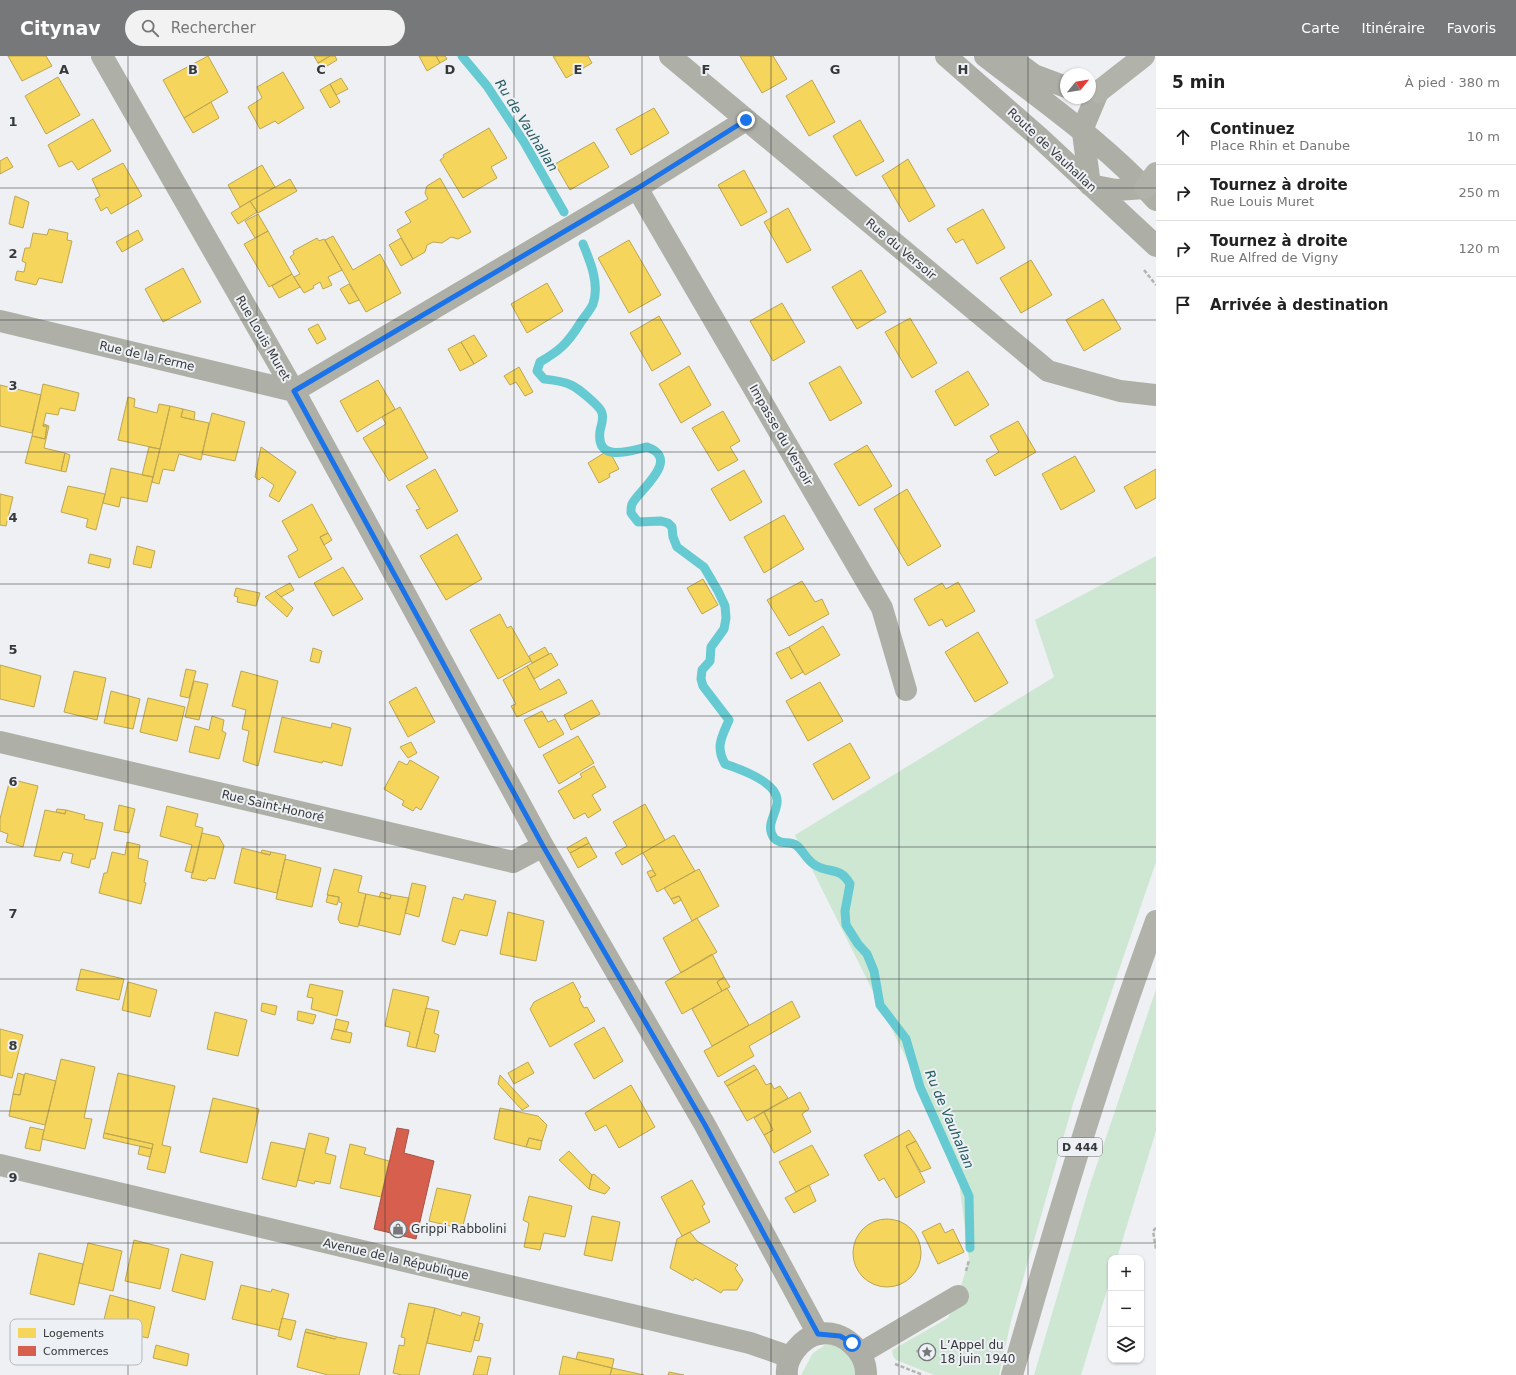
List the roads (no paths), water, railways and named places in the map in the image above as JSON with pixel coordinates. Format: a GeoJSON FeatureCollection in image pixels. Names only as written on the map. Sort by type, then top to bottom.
{"type":"FeatureCollection","features":[{"type":"Feature","properties":{"kind":"main road","name":"Route de Vauhallan"},"geometry":{"type":"LineString","coordinates":[[946,56],[1040,138],[1156,246]]}},
{"type":"Feature","properties":{"kind":"main road"},"geometry":{"type":"LineString","coordinates":[[985,56],[1152,187]]}},
{"type":"Feature","properties":{"kind":"main road"},"geometry":{"type":"LineString","coordinates":[[1008,56],[1034,75],[1060,86]]}},
{"type":"Feature","properties":{"kind":"main road"},"geometry":{"type":"LineString","coordinates":[[1096,91],[1144,56]]}},
{"type":"Feature","properties":{"kind":"main road"},"geometry":{"type":"LineString","coordinates":[[1091,104],[1083,133],[1090,185],[1116,190],[1152,187]]}},
{"type":"Feature","properties":{"kind":"main road","name":"D 444"},"geometry":{"type":"LineString","coordinates":[[1012,1375],[1050,1244],[1099,1085],[1132,985],[1156,921]]}},
{"type":"Feature","properties":{"kind":"main road"},"geometry":{"type":"LineString","coordinates":[[788,1366],[799,1345],[818,1334],[840,1336],[852,1343],[868,1368]]}},
{"type":"Feature","properties":{"kind":"street","name":"Rue Louis Muret"},"geometry":{"type":"LineString","coordinates":[[102,56],[294,391],[543,846],[705,1125],[818,1334]]}},
{"type":"Feature","properties":{"kind":"street","name":"Rue du Versoir"},"geometry":{"type":"LineString","coordinates":[[670,56],[1048,370],[1120,390],[1156,395]]}},
{"type":"Feature","properties":{"kind":"street"},"geometry":{"type":"LineString","coordinates":[[294,391],[638,188],[746,120]]}},
{"type":"Feature","properties":{"kind":"street","name":"Impasse du Versoir"},"geometry":{"type":"LineString","coordinates":[[638,188],[882,608],[906,690]]}},
{"type":"Feature","properties":{"kind":"street","name":"Rue de la Ferme"},"geometry":{"type":"LineString","coordinates":[[0,321],[294,391]]}},
{"type":"Feature","properties":{"kind":"street","name":"Rue Saint-Honoré"},"geometry":{"type":"LineString","coordinates":[[0,742],[513,862],[543,846]]}},
{"type":"Feature","properties":{"kind":"street","name":"Avenue de la République"},"geometry":{"type":"LineString","coordinates":[[0,1165],[750,1343],[788,1366]]}},
{"type":"Feature","properties":{"kind":"street"},"geometry":{"type":"LineString","coordinates":[[868,1368],[958,1296]]}},
{"type":"Feature","properties":{"kind":"waterway","name":"Ru de Vauhallan"},"geometry":{"type":"LineString","coordinates":[[462,56],[487,86],[524,142],[564,212]]}},
{"type":"Feature","properties":{"kind":"waterway","name":"Ru de Vauhallan"},"geometry":{"type":"LineString","coordinates":[[583,244],[595,281],[595,296],[593,304],[571,337],[558,350],[540,362],[537,371],[544,379],[561,382],[574,387],[589,398],[601,410],[603,420],[600,431],[600,441],[603,448],[609,451],[624,452],[647,447],[657,452],[660,459],[659,467],[655,475],[632,504],[631,513],[638,522],[661,521],[668,523],[672,527],[673,537],[677,547],[704,567],[725,606],[726,618],[724,629],[711,647],[710,661],[702,670],[701,679],[703,686],[729,720],[722,737],[720,747],[722,758],[725,764],[749,773],[766,783],[772,789],[776,796],[777,803],[771,825],[774,838],[779,842],[796,845],[812,863],[820,868],[838,872],[846,878],[850,884],[845,911],[846,925],[858,944],[867,954],[874,971],[880,1005],[906,1039],[920,1087],[969,1196],[970,1248]]}},
{"type":"Feature","properties":{"kind":"place","name":"Grippi Rabbolini"},"geometry":{"type":"Point","coordinates":[398,1229]}},
{"type":"Feature","properties":{"kind":"place","name":"L’Appel du 18 juin 1940"},"geometry":{"type":"Point","coordinates":[927,1352]}}]}
